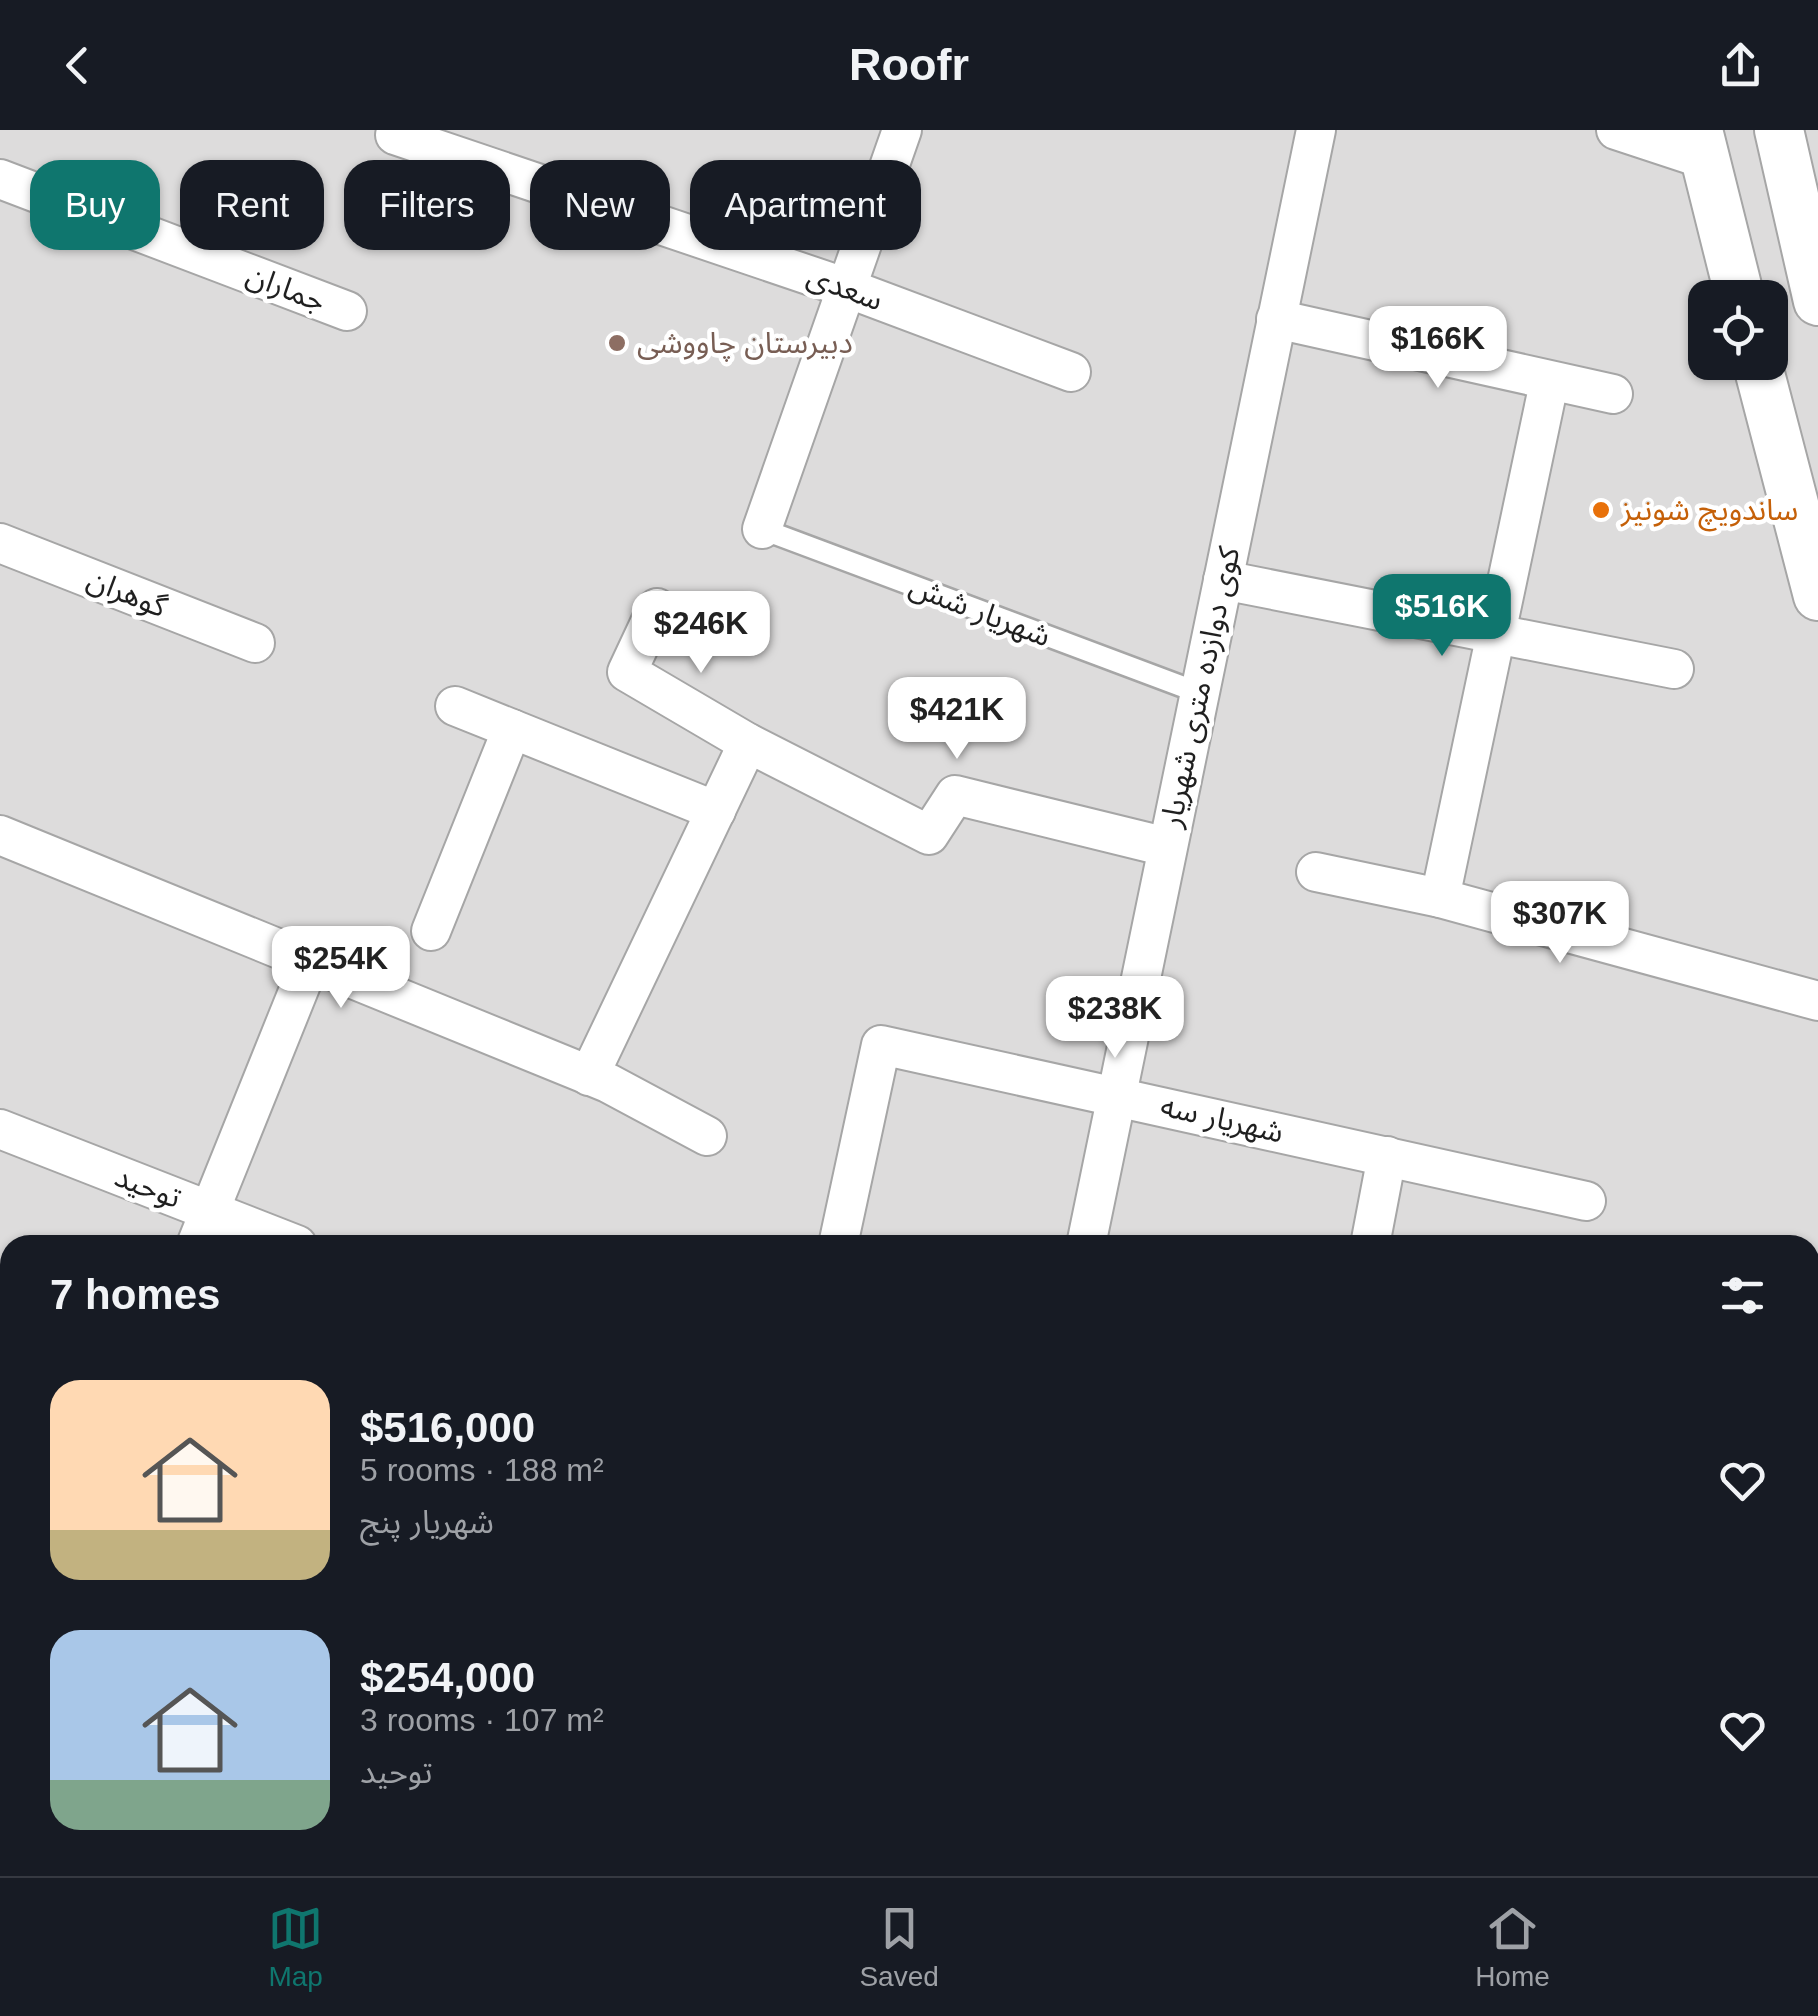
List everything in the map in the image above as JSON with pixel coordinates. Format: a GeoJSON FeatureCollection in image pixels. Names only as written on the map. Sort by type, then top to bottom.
{"type":"FeatureCollection","features":[{"type":"Feature","properties":{"kind":"street","name":"سعدی"},"geometry":{"type":"LineString","coordinates":[[397,130],[395,135],[847,288],[1071,372]]}},
{"type":"Feature","properties":{"kind":"street"},"geometry":{"type":"LineString","coordinates":[[762,529],[902,130]]}},
{"type":"Feature","properties":{"kind":"street","name":"کوی دوازده متری شهریار"},"geometry":{"type":"LineString","coordinates":[[1088,1235],[1316,130]]}},
{"type":"Feature","properties":{"kind":"street"},"geometry":{"type":"LineString","coordinates":[[1616,130],[1701,144],[1735,280]]}},
{"type":"Feature","properties":{"kind":"street"},"geometry":{"type":"LineString","coordinates":[[1779,130],[1818,302]]}},
{"type":"Feature","properties":{"kind":"street","name":"جماران"},"geometry":{"type":"LineString","coordinates":[[0,179],[347,312]]}},
{"type":"Feature","properties":{"kind":"street"},"geometry":{"type":"LineString","coordinates":[[1276,319],[1549,383],[1613,394]]}},
{"type":"Feature","properties":{"kind":"street"},"geometry":{"type":"LineString","coordinates":[[1762,380],[1818,596]]}},
{"type":"Feature","properties":{"kind":"street"},"geometry":{"type":"LineString","coordinates":[[1440,898],[1549,383]]}},
{"type":"Feature","properties":{"kind":"street","name":"گوهران"},"geometry":{"type":"LineString","coordinates":[[0,543],[255,644]]}},
{"type":"Feature","properties":{"kind":"street"},"geometry":{"type":"LineString","coordinates":[[1223,580],[1674,669]]}},
{"type":"Feature","properties":{"kind":"street"},"geometry":{"type":"LineString","coordinates":[[658,608],[627,672],[748,743],[929,836],[955,795],[1167,848]]}},
{"type":"Feature","properties":{"kind":"street"},"geometry":{"type":"LineString","coordinates":[[455,706],[716,811]]}},
{"type":"Feature","properties":{"kind":"street"},"geometry":{"type":"LineString","coordinates":[[431,932],[512,729]]}},
{"type":"Feature","properties":{"kind":"street"},"geometry":{"type":"LineString","coordinates":[[589,1076],[748,743]]}},
{"type":"Feature","properties":{"kind":"street"},"geometry":{"type":"LineString","coordinates":[[0,835],[589,1076],[707,1136]]}},
{"type":"Feature","properties":{"kind":"street"},"geometry":{"type":"LineString","coordinates":[[1316,872],[1440,898],[1818,1001]]}},
{"type":"Feature","properties":{"kind":"street"},"geometry":{"type":"LineString","coordinates":[[203,1228],[310,962]]}},
{"type":"Feature","properties":{"kind":"street","name":"شهریار سه"},"geometry":{"type":"LineString","coordinates":[[840,1235],[880,1045],[1586,1201]]}},
{"type":"Feature","properties":{"kind":"street","name":"توحید"},"geometry":{"type":"LineString","coordinates":[[0,1129],[203,1228],[242,1235]]}},
{"type":"Feature","properties":{"kind":"street"},"geometry":{"type":"LineString","coordinates":[[1372,1235],[1387,1156]]}},
{"type":"Feature","properties":{"kind":"lane","name":"شهریار شش"},"geometry":{"type":"LineString","coordinates":[[762,529],[1198,692]]}},
{"type":"Feature","properties":{"kind":"shaded area"},"geometry":{"type":"Polygon","coordinates":[[[0,130],[1818,130],[1818,1235],[0,1235],[0,130]]]}},
{"type":"Feature","properties":{"kind":"place","name":"دبیرستان چاووشی"},"geometry":{"type":"Point","coordinates":[617,343]}},
{"type":"Feature","properties":{"kind":"place","name":"ساندویچ شونیز"},"geometry":{"type":"Point","coordinates":[1601,510]}}]}
